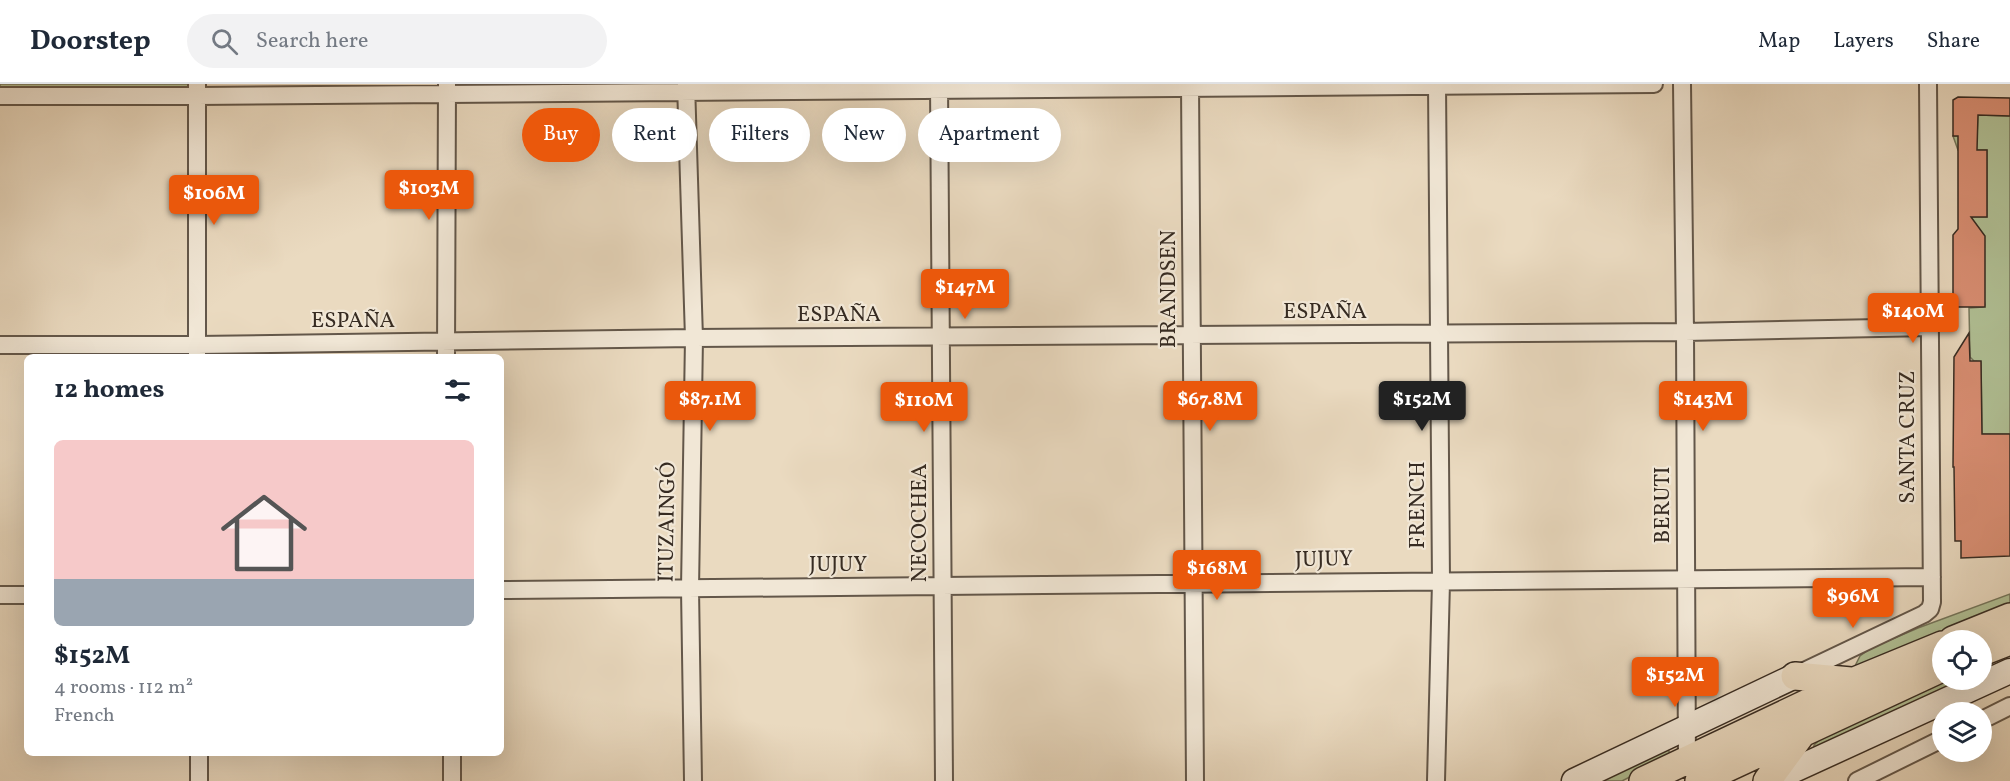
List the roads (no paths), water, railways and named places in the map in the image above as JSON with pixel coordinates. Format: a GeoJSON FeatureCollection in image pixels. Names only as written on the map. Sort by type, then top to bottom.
{"type":"FeatureCollection","features":[{"type":"Feature","properties":{"kind":"main road"},"geometry":{"type":"LineString","coordinates":[[1978,630],[2010,617]]}},
{"type":"Feature","properties":{"kind":"main road"},"geometry":{"type":"LineString","coordinates":[[1992,648],[2010,641]]}},
{"type":"Feature","properties":{"kind":"main road"},"geometry":{"type":"LineString","coordinates":[[1691,774],[1852,682],[1932,649]]}},
{"type":"Feature","properties":{"kind":"main road"},"geometry":{"type":"LineString","coordinates":[[1769,781],[2010,671]]}},
{"type":"Feature","properties":{"kind":"main road"},"geometry":{"type":"LineString","coordinates":[[1643,781],[1691,774],[1803,732],[1932,673]]}},
{"type":"Feature","properties":{"kind":"main road"},"geometry":{"type":"LineString","coordinates":[[1574,781],[1795,676],[1852,682]]}},
{"type":"Feature","properties":{"kind":"main road"},"geometry":{"type":"LineString","coordinates":[[1769,781],[1803,732]]}},
{"type":"Feature","properties":{"kind":"street"},"geometry":{"type":"LineString","coordinates":[[0,96],[197,90],[447,88],[1654,84]]}},
{"type":"Feature","properties":{"kind":"street","name":"BERUTI"},"geometry":{"type":"LineString","coordinates":[[1682,84],[1686,332],[1687,726],[1691,774]]}},
{"type":"Feature","properties":{"kind":"street","name":"SANTA CRUZ"},"geometry":{"type":"LineString","coordinates":[[1795,676],[1914,619],[1930,609],[1932,602],[1928,84]]}},
{"type":"Feature","properties":{"kind":"street","name":"FRENCH"},"geometry":{"type":"LineString","coordinates":[[1436,781],[1441,582],[1437,85]]}},
{"type":"Feature","properties":{"kind":"street","name":"NECOCHEA"},"geometry":{"type":"LineString","coordinates":[[939,86],[944,781]]}},
{"type":"Feature","properties":{"kind":"street","name":"BRANDSEN"},"geometry":{"type":"LineString","coordinates":[[1190,86],[1196,781]]}},
{"type":"Feature","properties":{"kind":"street","name":"ITUZAINGÓ"},"geometry":{"type":"LineString","coordinates":[[686,87],[694,338],[690,589],[693,781]]}},
{"type":"Feature","properties":{"kind":"street"},"geometry":{"type":"LineString","coordinates":[[445,350],[447,88]]}},
{"type":"Feature","properties":{"kind":"street"},"geometry":{"type":"LineString","coordinates":[[197,90],[197,351]]}},
{"type":"Feature","properties":{"kind":"street","name":"ESPAÑA"},"geometry":{"type":"LineString","coordinates":[[0,345],[197,351],[445,350],[694,338],[1686,332],[1930,327]]}},
{"type":"Feature","properties":{"kind":"street","name":"JUJUY"},"geometry":{"type":"LineString","coordinates":[[504,590],[1932,578]]}},
{"type":"Feature","properties":{"kind":"street"},"geometry":{"type":"LineString","coordinates":[[0,595],[24,595]]}},
{"type":"Feature","properties":{"kind":"street"},"geometry":{"type":"LineString","coordinates":[[1992,715],[2010,706]]}},
{"type":"Feature","properties":{"kind":"street"},"geometry":{"type":"LineString","coordinates":[[1857,781],[1932,744]]}},
{"type":"Feature","properties":{"kind":"street"},"geometry":{"type":"LineString","coordinates":[[199,756],[199,781]]}},
{"type":"Feature","properties":{"kind":"street"},"geometry":{"type":"LineString","coordinates":[[452,756],[452,781]]}}]}
